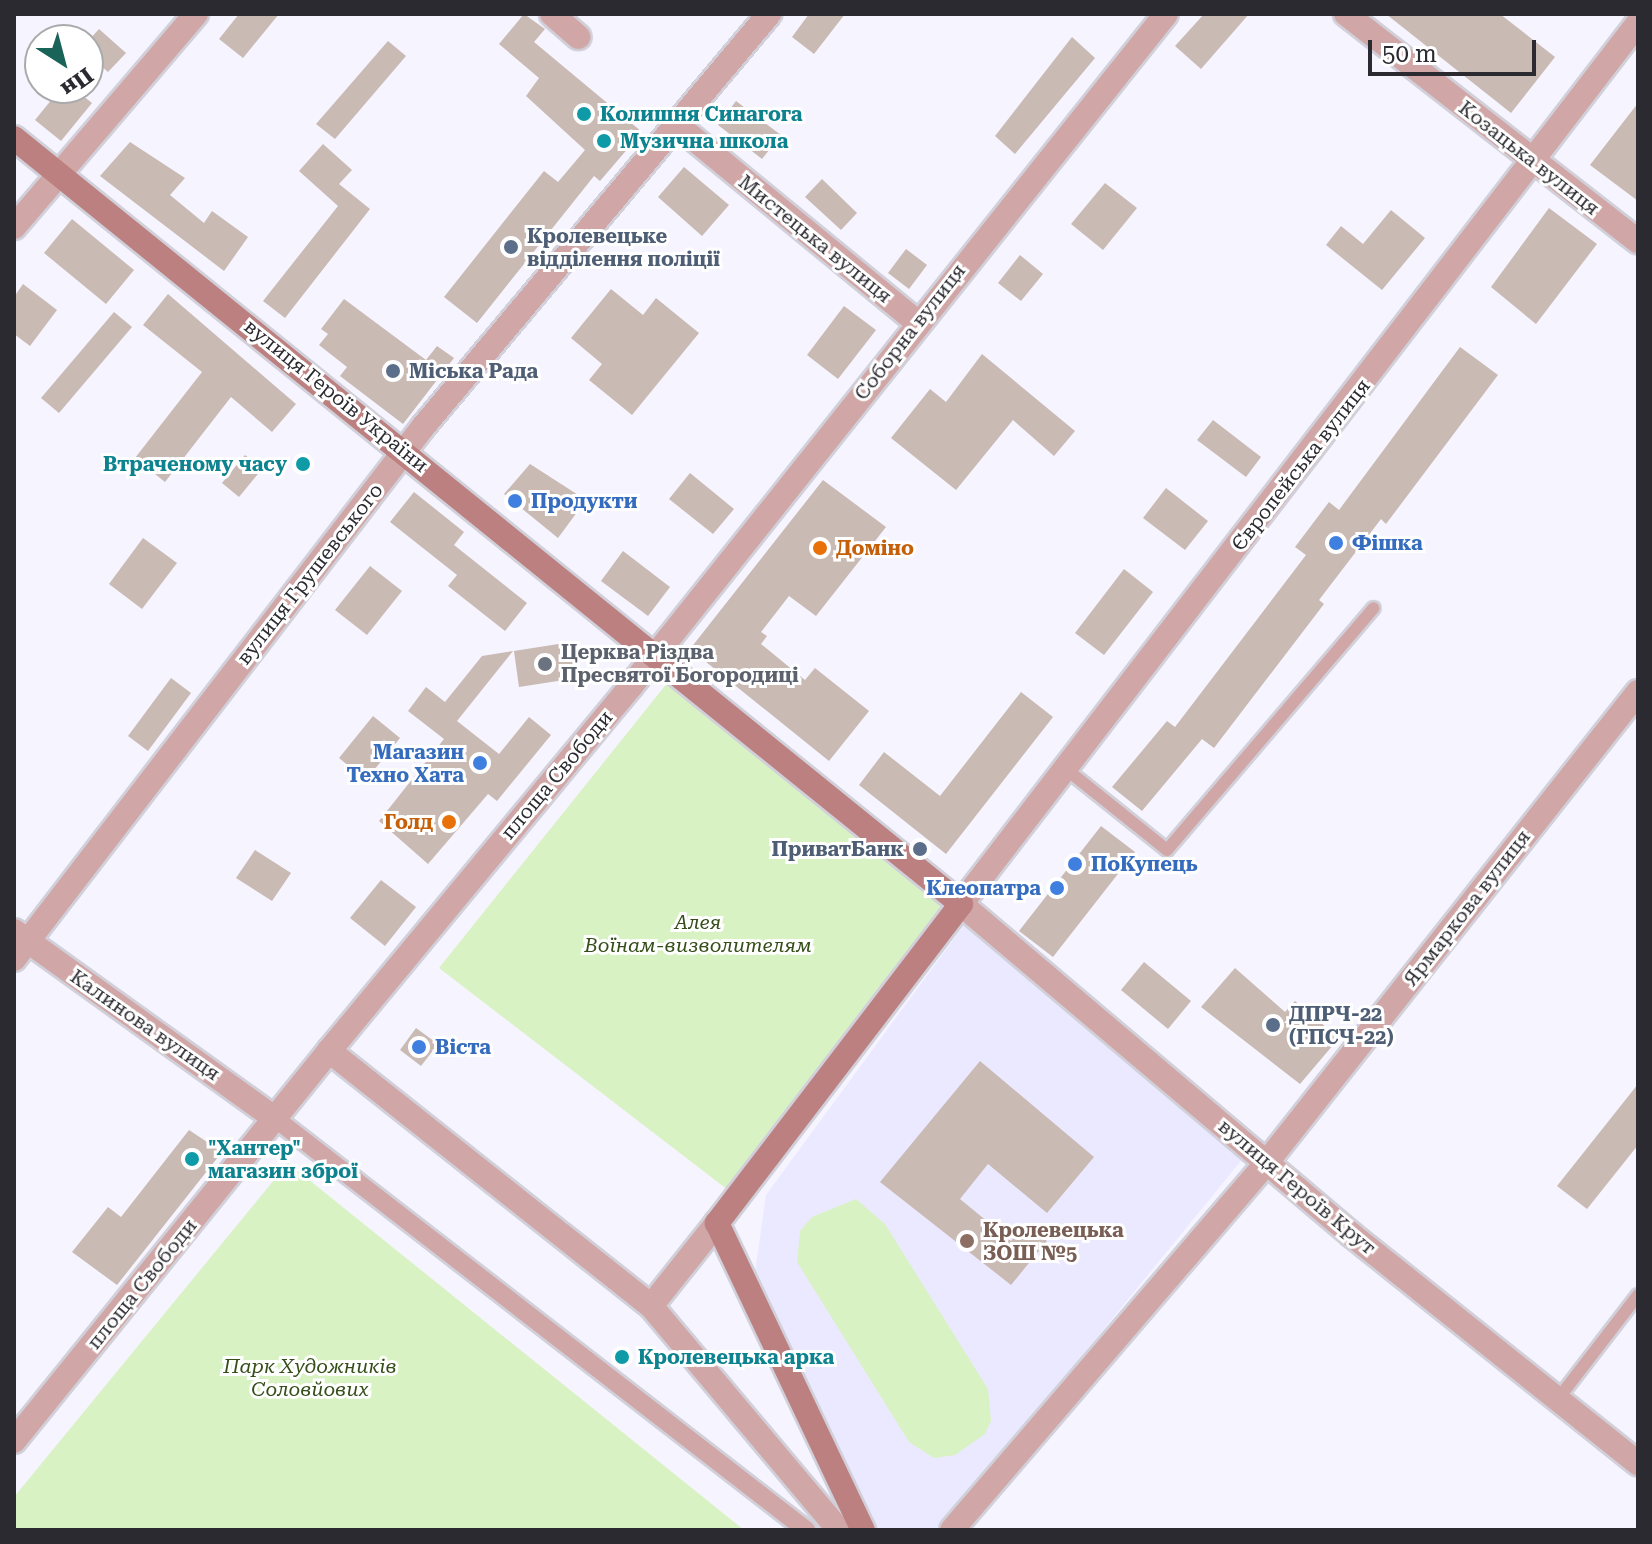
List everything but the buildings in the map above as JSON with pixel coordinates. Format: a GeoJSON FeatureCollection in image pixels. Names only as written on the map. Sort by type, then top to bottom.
{"type":"FeatureCollection","features":[{"type":"Feature","properties":{"kind":"main road","name":"вулиця Героїв України"},"geometry":{"type":"LineString","coordinates":[[14,138],[657,654]]}},
{"type":"Feature","properties":{"kind":"main road"},"geometry":{"type":"LineString","coordinates":[[657,654],[961,904],[717,1223],[863,1530]]}},
{"type":"Feature","properties":{"kind":"street"},"geometry":{"type":"LineString","coordinates":[[14,227],[23,198],[56,173],[196,14]]}},
{"type":"Feature","properties":{"kind":"street"},"geometry":{"type":"LineString","coordinates":[[552,14],[578,37]]}},
{"type":"Feature","properties":{"kind":"street","name":"Соборна вулиця"},"geometry":{"type":"LineString","coordinates":[[657,654],[917,322],[1166,14]]}},
{"type":"Feature","properties":{"kind":"street","name":"Козацька вулиця"},"geometry":{"type":"LineString","coordinates":[[1346,14],[1638,241]]}},
{"type":"Feature","properties":{"kind":"street","name":"вулиця Грушевського"},"geometry":{"type":"LineString","coordinates":[[19,944],[405,451],[677,125],[761,17]]}},
{"type":"Feature","properties":{"kind":"street","name":"Європейська вулиця"},"geometry":{"type":"LineString","coordinates":[[961,904],[1638,23]]}},
{"type":"Feature","properties":{"kind":"street","name":"Мистецька вулиця"},"geometry":{"type":"LineString","coordinates":[[677,125],[917,322]]}},
{"type":"Feature","properties":{"kind":"street","name":"площа Свободи"},"geometry":{"type":"LineString","coordinates":[[14,1441],[329,1051],[657,654]]}},
{"type":"Feature","properties":{"kind":"street","name":"Ярмаркова вулиця"},"geometry":{"type":"LineString","coordinates":[[952,1530],[1267,1162],[1637,695]]}},
{"type":"Feature","properties":{"kind":"street","name":"вулиця Героїв Крут"},"geometry":{"type":"LineString","coordinates":[[961,904],[1267,1162],[1638,1463]]}},
{"type":"Feature","properties":{"kind":"street","name":"Калинова вулиця"},"geometry":{"type":"LineString","coordinates":[[19,944],[276,1119]]}},
{"type":"Feature","properties":{"kind":"street"},"geometry":{"type":"LineString","coordinates":[[329,1051],[651,1306],[839,1530]]}},
{"type":"Feature","properties":{"kind":"street"},"geometry":{"type":"LineString","coordinates":[[276,1119],[806,1530]]}},
{"type":"Feature","properties":{"kind":"street"},"geometry":{"type":"LineString","coordinates":[[651,1306],[717,1223]]}},
{"type":"Feature","properties":{"kind":"lane"},"geometry":{"type":"LineString","coordinates":[[1066,769],[1167,850],[1374,608]]}},
{"type":"Feature","properties":{"kind":"lane"},"geometry":{"type":"LineString","coordinates":[[1558,1399],[1638,1295]]}},
{"type":"Feature","properties":{"kind":"shaded area","name":"Кролевецька ЗОШ №5"},"geometry":{"type":"Polygon","coordinates":[[[964,925],[1244,1157],[940,1530],[876,1530],[753,1287],[766,1195],[964,925]]]}},
{"type":"Feature","properties":{"kind":"green space","name":"Алея Воїнам-визволителям"},"geometry":{"type":"Polygon","coordinates":[[[672,677],[951,905],[728,1190],[439,968],[672,677]]]}},
{"type":"Feature","properties":{"kind":"green space","name":"Парк Художників Соловйових"},"geometry":{"type":"Polygon","coordinates":[[[288,1163],[744,1530],[14,1530],[14,1497],[288,1163]]]}},
{"type":"Feature","properties":{"kind":"green space"},"geometry":{"type":"Polygon","coordinates":[[[856,1199],[885,1224],[988,1389],[991,1421],[985,1434],[955,1455],[934,1458],[909,1442],[797,1262],[800,1231],[812,1217],[856,1199]]]}},
{"type":"Feature","properties":{"kind":"place","name":"Колишня Синагога"},"geometry":{"type":"Point","coordinates":[584,114]}},
{"type":"Feature","properties":{"kind":"place","name":"Музична школа"},"geometry":{"type":"Point","coordinates":[604,141]}},
{"type":"Feature","properties":{"kind":"place","name":"Кролевецьке відділення поліції"},"geometry":{"type":"Point","coordinates":[511,247]}},
{"type":"Feature","properties":{"kind":"place","name":"Міська Рада"},"geometry":{"type":"Point","coordinates":[393,371]}},
{"type":"Feature","properties":{"kind":"place","name":"Втраченому часу"},"geometry":{"type":"Point","coordinates":[303,464]}},
{"type":"Feature","properties":{"kind":"place","name":"Продукти"},"geometry":{"type":"Point","coordinates":[515,501]}},
{"type":"Feature","properties":{"kind":"place","name":"Фішка"},"geometry":{"type":"Point","coordinates":[1336,543]}},
{"type":"Feature","properties":{"kind":"place","name":"Доміно"},"geometry":{"type":"Point","coordinates":[820,548]}},
{"type":"Feature","properties":{"kind":"place","name":"Церква Різдва Пресвятої Богородиці"},"geometry":{"type":"Point","coordinates":[545,664]}},
{"type":"Feature","properties":{"kind":"place","name":"Магазин Техно Хата"},"geometry":{"type":"Point","coordinates":[480,763]}},
{"type":"Feature","properties":{"kind":"place","name":"Голд"},"geometry":{"type":"Point","coordinates":[449,822]}},
{"type":"Feature","properties":{"kind":"place","name":"ПриватБанк"},"geometry":{"type":"Point","coordinates":[920,849]}},
{"type":"Feature","properties":{"kind":"place","name":"ПоКупець"},"geometry":{"type":"Point","coordinates":[1075,864]}},
{"type":"Feature","properties":{"kind":"place","name":"Клеопатра"},"geometry":{"type":"Point","coordinates":[1057,888]}},
{"type":"Feature","properties":{"kind":"place","name":"ДПРЧ-22 (ГПСЧ-22)"},"geometry":{"type":"Point","coordinates":[1273,1025]}},
{"type":"Feature","properties":{"kind":"place","name":"Віста"},"geometry":{"type":"Point","coordinates":[419,1047]}},
{"type":"Feature","properties":{"kind":"place","name":"\"Хантер\" магазин зброї"},"geometry":{"type":"Point","coordinates":[192,1159]}},
{"type":"Feature","properties":{"kind":"place","name":"Кролевецька ЗОШ №5"},"geometry":{"type":"Point","coordinates":[967,1241]}},
{"type":"Feature","properties":{"kind":"place","name":"Кролевецька арка"},"geometry":{"type":"Point","coordinates":[622,1357]}}]}
